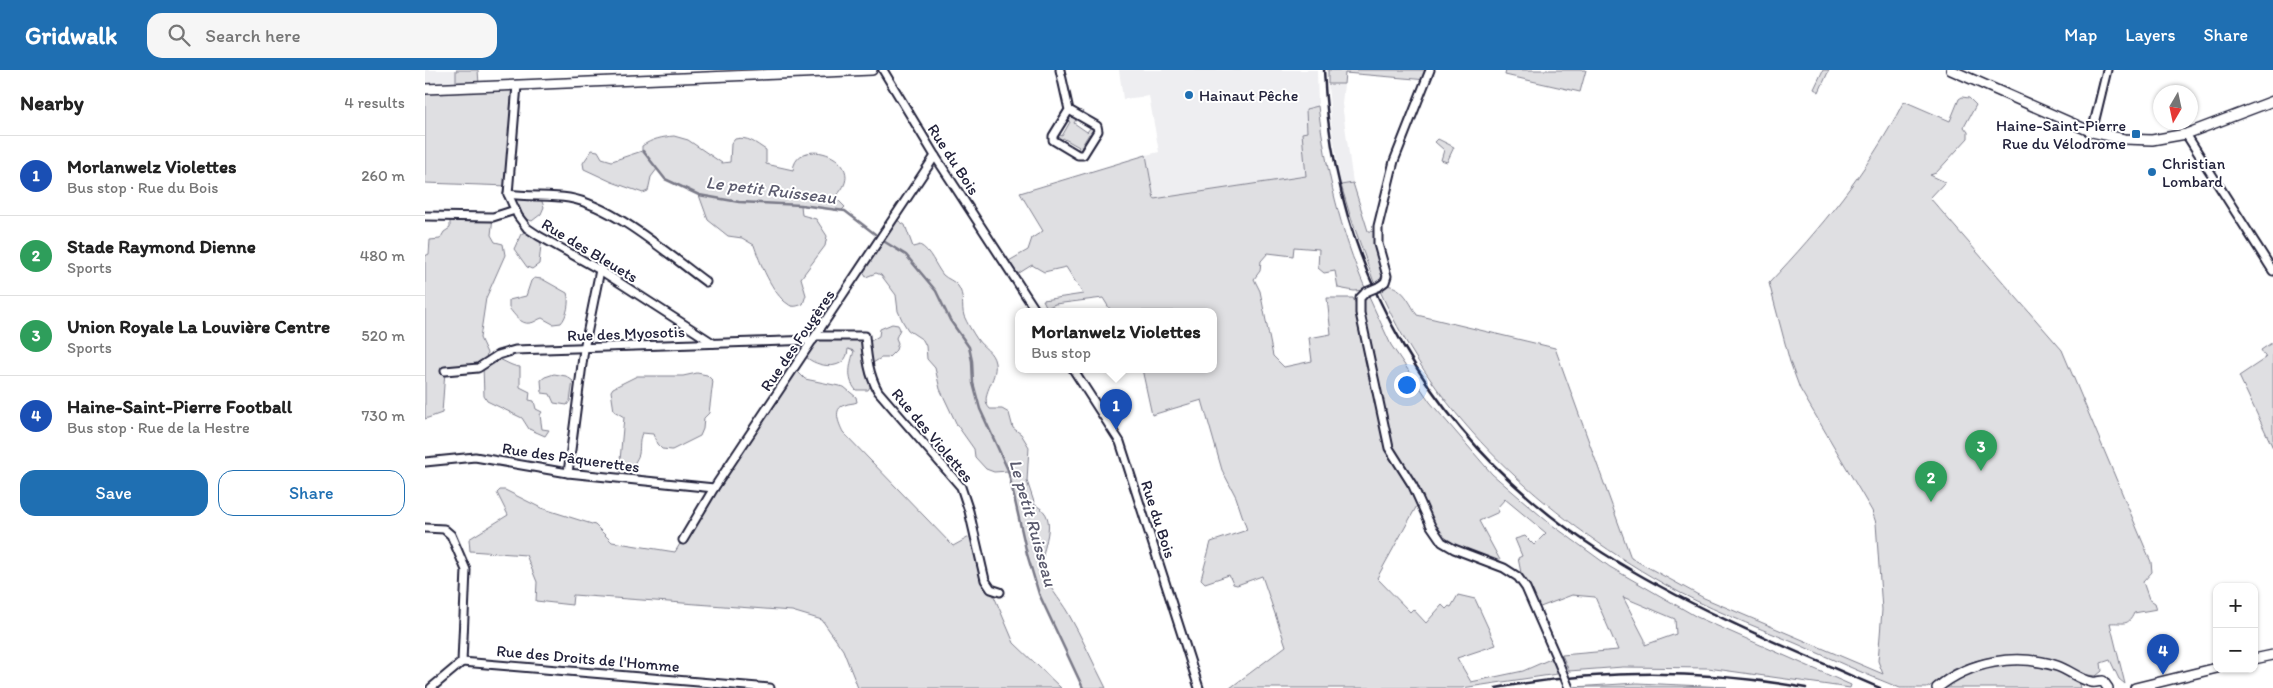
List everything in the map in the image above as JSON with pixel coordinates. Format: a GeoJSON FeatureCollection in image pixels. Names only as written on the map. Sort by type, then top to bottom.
{"type":"FeatureCollection","features":[{"type":"Feature","properties":{"kind":"street"},"geometry":{"type":"LineString","coordinates":[[425,89],[872,70]]}},
{"type":"Feature","properties":{"kind":"street","name":"Rue du Bois"},"geometry":{"type":"LineString","coordinates":[[883,70],[935,156],[1034,308]]}},
{"type":"Feature","properties":{"kind":"street"},"geometry":{"type":"LineString","coordinates":[[1060,70],[1069,110],[1053,136],[1053,140],[1078,155],[1083,155],[1098,131],[1097,126],[1069,110]]}},
{"type":"Feature","properties":{"kind":"street"},"geometry":{"type":"LineString","coordinates":[[1429,70],[1397,153],[1382,210],[1377,240],[1387,276],[1385,282],[1366,292],[1360,298],[1360,313],[1391,452],[1409,480],[1431,526],[1442,542],[1453,549],[1503,568],[1518,576],[1526,588],[1569,688]]}},
{"type":"Feature","properties":{"kind":"street"},"geometry":{"type":"LineString","coordinates":[[1951,70],[2092,132],[2124,139],[2143,140],[2186,134],[2273,102]]}},
{"type":"Feature","properties":{"kind":"street"},"geometry":{"type":"LineString","coordinates":[[2092,132],[2107,70]]}},
{"type":"Feature","properties":{"kind":"street","name":"Rue des Bleuets"},"geometry":{"type":"LineString","coordinates":[[517,86],[508,194],[515,210],[529,230],[599,270],[713,343]]}},
{"type":"Feature","properties":{"kind":"street"},"geometry":{"type":"LineString","coordinates":[[2186,134],[2273,271]]}},
{"type":"Feature","properties":{"kind":"street","name":"Rue des Fougères"},"geometry":{"type":"LineString","coordinates":[[683,540],[714,488],[935,156]]}},
{"type":"Feature","properties":{"kind":"street"},"geometry":{"type":"LineString","coordinates":[[508,194],[569,198],[597,207],[615,216],[706,282]]}},
{"type":"Feature","properties":{"kind":"street"},"geometry":{"type":"LineString","coordinates":[[425,216],[493,217],[515,210]]}},
{"type":"Feature","properties":{"kind":"street"},"geometry":{"type":"LineString","coordinates":[[568,473],[583,349],[599,270]]}},
{"type":"Feature","properties":{"kind":"street","name":"Rue des Violettes"},"geometry":{"type":"LineString","coordinates":[[814,338],[865,336],[868,366],[873,382],[961,487],[969,511],[985,580],[991,589],[1001,592]]}},
{"type":"Feature","properties":{"kind":"street","name":"Rue des Myosotis"},"geometry":{"type":"LineString","coordinates":[[445,370],[478,368],[498,354],[510,351],[814,338]]}},
{"type":"Feature","properties":{"kind":"street","name":"Rue du Bois"},"geometry":{"type":"LineString","coordinates":[[1076,373],[1119,442],[1199,688]]}},
{"type":"Feature","properties":{"kind":"street","name":"Rue des Pâquerettes"},"geometry":{"type":"LineString","coordinates":[[425,462],[475,458],[568,473],[714,488]]}},
{"type":"Feature","properties":{"kind":"street"},"geometry":{"type":"LineString","coordinates":[[425,528],[444,529],[451,535],[466,570],[463,662],[431,688]]}},
{"type":"Feature","properties":{"kind":"street"},"geometry":{"type":"LineString","coordinates":[[2258,658],[2273,655]]}},
{"type":"Feature","properties":{"kind":"street"},"geometry":{"type":"LineString","coordinates":[[1937,688],[1945,681],[1969,669],[2007,660],[2021,660],[2056,666],[2093,686],[2103,681],[2108,688]]}},
{"type":"Feature","properties":{"kind":"street","name":"Rue des Droits de l'Homme"},"geometry":{"type":"LineString","coordinates":[[463,662],[770,688]]}},
{"type":"Feature","properties":{"kind":"street"},"geometry":{"type":"LineString","coordinates":[[2135,688],[2213,669]]}},
{"type":"Feature","properties":{"kind":"shaded area"},"geometry":{"type":"Polygon","coordinates":[[[425,70],[456,70],[456,85],[425,89],[425,70]]]}},
{"type":"Feature","properties":{"kind":"shaded area"},"geometry":{"type":"Polygon","coordinates":[[[456,70],[478,70],[479,84],[456,85],[456,70]]]}},
{"type":"Feature","properties":{"kind":"shaded area"},"geometry":{"type":"Polygon","coordinates":[[[1119,70],[1317,70],[1318,106],[1306,109],[1307,132],[1302,134],[1306,176],[1154,199],[1146,155],[1159,152],[1149,96],[1123,99],[1119,70]]]}},
{"type":"Feature","properties":{"kind":"shaded area"},"geometry":{"type":"Polygon","coordinates":[[[1328,70],[1430,70],[1427,80],[1345,73],[1344,84],[1328,84],[1328,70]]]}},
{"type":"Feature","properties":{"kind":"shaded area"},"geometry":{"type":"Polygon","coordinates":[[[1506,70],[1586,70],[1580,92],[1505,75],[1506,70]]]}},
{"type":"Feature","properties":{"kind":"shaded area"},"geometry":{"type":"Polygon","coordinates":[[[1823,70],[1829,70],[1819,92],[1814,89],[1823,70]]]}},
{"type":"Feature","properties":{"kind":"shaded area"},"geometry":{"type":"Polygon","coordinates":[[[1328,84],[1344,84],[1342,104],[1353,183],[1341,185],[1331,123],[1328,84]]]}},
{"type":"Feature","properties":{"kind":"shaded area"},"geometry":{"type":"Polygon","coordinates":[[[517,85],[509,186],[425,183],[425,89],[517,85]]]}},
{"type":"Feature","properties":{"kind":"shaded area"},"geometry":{"type":"Polygon","coordinates":[[[1962,97],[1969,98],[1976,105],[1964,127],[1968,132],[1968,138],[1936,173],[1930,175],[1945,182],[1930,198],[2062,350],[2151,562],[2152,572],[2143,582],[2149,599],[2155,603],[2157,609],[2134,613],[2130,620],[2125,623],[2110,623],[2125,684],[2119,679],[2110,660],[2101,663],[2102,671],[2096,676],[2080,674],[2078,678],[2081,688],[1941,688],[1956,675],[2022,660],[2021,655],[1992,657],[1963,665],[1946,674],[1927,688],[1900,688],[1729,616],[1680,593],[1619,557],[1577,527],[1536,495],[1498,460],[1463,422],[1432,382],[1404,338],[1380,291],[1381,285],[1388,285],[1399,290],[1404,294],[1417,315],[1555,348],[1631,558],[1704,598],[1883,674],[1878,661],[1882,610],[1876,523],[1872,511],[1800,389],[1790,362],[1769,283],[1842,198],[1875,152],[1903,103],[1906,102],[1950,121],[1959,99],[1962,97]]]}},
{"type":"Feature","properties":{"kind":"shaded area"},"geometry":{"type":"Polygon","coordinates":[[[1318,106],[1325,153],[1341,223],[1366,290],[1354,291],[1338,288],[1335,271],[1324,273],[1318,268],[1319,249],[1294,247],[1293,256],[1268,253],[1261,261],[1260,271],[1254,279],[1260,291],[1273,356],[1284,367],[1312,361],[1309,338],[1331,334],[1327,298],[1353,298],[1360,313],[1361,301],[1368,295],[1391,345],[1430,402],[1492,474],[1548,522],[1610,567],[1697,617],[1851,685],[1850,688],[1708,668],[1623,667],[1569,671],[1562,655],[1618,650],[1595,597],[1572,595],[1535,609],[1518,577],[1521,573],[1518,558],[1522,556],[1515,539],[1525,536],[1534,545],[1546,533],[1505,499],[1497,508],[1499,512],[1479,521],[1500,560],[1499,562],[1448,546],[1419,502],[1377,578],[1410,612],[1413,609],[1426,623],[1442,605],[1446,609],[1449,606],[1451,607],[1458,595],[1475,599],[1496,645],[1457,658],[1471,682],[1523,671],[1555,657],[1557,674],[1462,688],[1230,688],[1286,646],[1262,576],[1237,585],[1233,584],[1229,575],[1205,583],[1201,579],[1211,542],[1247,530],[1236,497],[1222,470],[1202,400],[1152,415],[1143,373],[1217,373],[1217,308],[1109,308],[1103,298],[1055,304],[1047,308],[1043,300],[1083,294],[1066,267],[1044,272],[1032,265],[1016,275],[1007,262],[1028,250],[1032,238],[1043,231],[1020,193],[1146,155],[1154,199],[1306,176],[1302,133],[1307,132],[1306,109],[1318,106]],[[1623,597],[1645,640],[1645,645],[1676,634],[1675,619],[1623,597]]]}},
{"type":"Feature","properties":{"kind":"shaded area"},"geometry":{"type":"Polygon","coordinates":[[[1069,115],[1077,118],[1074,123],[1087,132],[1091,127],[1094,129],[1092,135],[1089,134],[1081,147],[1085,150],[1083,153],[1076,152],[1079,147],[1063,138],[1060,142],[1056,139],[1057,133],[1062,136],[1070,122],[1066,120],[1069,115]]]}},
{"type":"Feature","properties":{"kind":"shaded area"},"geometry":{"type":"Polygon","coordinates":[[[674,136],[688,140],[722,163],[730,162],[731,144],[735,139],[744,138],[766,150],[766,164],[793,170],[798,159],[807,153],[818,152],[830,156],[840,163],[845,172],[845,184],[835,197],[845,207],[841,211],[801,205],[802,215],[816,219],[827,236],[825,246],[801,278],[806,295],[803,304],[791,306],[782,300],[767,277],[754,245],[742,238],[728,236],[708,220],[699,195],[665,179],[657,169],[651,177],[648,191],[643,193],[584,169],[583,163],[592,150],[598,151],[602,158],[612,161],[642,151],[642,146],[653,140],[674,136]]]}},
{"type":"Feature","properties":{"kind":"shaded area"},"geometry":{"type":"Polygon","coordinates":[[[1438,139],[1454,147],[1447,162],[1441,160],[1444,150],[1435,142],[1438,139]]]}},
{"type":"Feature","properties":{"kind":"shaded area"},"geometry":{"type":"Polygon","coordinates":[[[1353,183],[1368,231],[1377,232],[1384,277],[1375,285],[1341,185],[1353,183]]]}},
{"type":"Feature","properties":{"kind":"shaded area"},"geometry":{"type":"Polygon","coordinates":[[[513,198],[541,199],[544,207],[541,214],[532,221],[518,216],[513,198]]]}},
{"type":"Feature","properties":{"kind":"shaded area"},"geometry":{"type":"Polygon","coordinates":[[[450,217],[493,217],[491,235],[495,242],[503,244],[505,255],[486,298],[480,338],[487,353],[485,363],[494,357],[520,367],[520,387],[530,392],[529,400],[534,401],[536,409],[542,412],[540,415],[542,429],[549,430],[545,436],[529,429],[522,418],[487,401],[484,396],[483,366],[445,371],[442,413],[425,419],[425,256],[429,254],[430,240],[440,239],[444,232],[450,228],[450,217]]]}},
{"type":"Feature","properties":{"kind":"shaded area"},"geometry":{"type":"Polygon","coordinates":[[[894,218],[905,225],[913,247],[920,245],[924,248],[943,275],[958,286],[965,319],[979,342],[994,359],[994,376],[987,393],[987,404],[990,409],[1002,409],[1009,413],[1013,428],[1021,434],[1029,447],[1027,481],[1035,505],[1043,511],[1049,526],[1042,562],[1045,576],[1073,622],[1106,688],[1083,688],[1039,594],[1027,554],[1008,471],[994,472],[986,469],[975,457],[974,449],[957,425],[940,389],[935,368],[927,359],[926,346],[923,340],[908,330],[903,322],[898,311],[896,295],[881,275],[876,273],[866,277],[862,270],[894,218]]]}},
{"type":"Feature","properties":{"kind":"shaded area"},"geometry":{"type":"Polygon","coordinates":[[[529,230],[539,236],[541,245],[539,264],[532,269],[527,267],[514,249],[521,234],[529,230]]]}},
{"type":"Feature","properties":{"kind":"shaded area"},"geometry":{"type":"Polygon","coordinates":[[[534,278],[542,279],[567,293],[567,309],[561,323],[553,324],[542,318],[527,323],[518,318],[509,308],[509,300],[526,296],[531,281],[534,278]]]}},
{"type":"Feature","properties":{"kind":"shaded area"},"geometry":{"type":"Polygon","coordinates":[[[892,324],[898,325],[900,329],[896,338],[898,343],[896,350],[888,358],[881,358],[868,366],[873,382],[868,390],[856,390],[851,381],[850,366],[854,351],[848,349],[843,361],[831,366],[817,363],[805,356],[816,336],[858,336],[866,344],[879,336],[880,329],[892,324]]]}},
{"type":"Feature","properties":{"kind":"shaded area"},"geometry":{"type":"Polygon","coordinates":[[[2273,342],[2273,448],[2239,376],[2266,358],[2261,350],[2273,342]]]}},
{"type":"Feature","properties":{"kind":"shaded area"},"geometry":{"type":"Polygon","coordinates":[[[796,370],[805,379],[844,387],[856,397],[857,402],[847,404],[839,409],[838,417],[843,432],[953,546],[973,535],[991,589],[1014,643],[1061,688],[858,688],[843,650],[822,620],[792,611],[573,595],[572,605],[536,601],[537,582],[526,555],[470,551],[469,539],[508,515],[497,493],[500,490],[505,490],[541,508],[595,525],[612,542],[675,552],[714,488],[796,370]]]}},
{"type":"Feature","properties":{"kind":"shaded area"},"geometry":{"type":"Polygon","coordinates":[[[697,373],[707,375],[713,381],[709,413],[704,418],[700,436],[672,450],[662,449],[657,444],[653,434],[642,433],[639,454],[632,473],[629,475],[622,474],[619,471],[624,417],[614,411],[611,391],[613,388],[637,376],[683,376],[697,373]]]}},
{"type":"Feature","properties":{"kind":"shaded area"},"geometry":{"type":"Polygon","coordinates":[[[554,374],[566,376],[573,381],[570,401],[567,405],[554,403],[550,394],[542,393],[541,380],[554,374]]]}},
{"type":"Feature","properties":{"kind":"shaded area"},"geometry":{"type":"Polygon","coordinates":[[[1637,683],[1727,687],[1574,687],[1637,683]]]}},
{"type":"Feature","properties":{"kind":"waterway","name":"Le petit Ruisseau"},"geometry":{"type":"LineString","coordinates":[[643,151],[665,179],[699,195],[739,202],[801,205],[845,211],[875,234]]}},
{"type":"Feature","properties":{"kind":"waterway","name":"Le petit Ruisseau"},"geometry":{"type":"LineString","coordinates":[[885,242],[906,255],[936,291],[950,320],[969,347],[973,383],[980,409],[1008,470],[1027,554],[1039,594],[1083,688]]}},
{"type":"Feature","properties":{"kind":"railway"},"geometry":{"type":"LineString","coordinates":[[1324,70],[1332,144],[1348,215],[1372,282],[1403,346],[1443,405],[1489,460],[1543,509],[1603,553],[1636,573],[1739,626],[1880,688]]}},
{"type":"Feature","properties":{"kind":"railway"},"geometry":{"type":"LineString","coordinates":[[1496,688],[1573,677],[1651,674],[1729,677],[1806,688]]}},
{"type":"Feature","properties":{"kind":"place","name":"Hainaut Pêche"},"geometry":{"type":"Point","coordinates":[1189,95]}},
{"type":"Feature","properties":{"kind":"place","name":"Haine-Saint-Pierre Rue du Vélodrome"},"geometry":{"type":"Point","coordinates":[2136,134]}},
{"type":"Feature","properties":{"kind":"place","name":"Christian Lombard"},"geometry":{"type":"Point","coordinates":[2152,172]}},
{"type":"Feature","properties":{"kind":"place","name":"Morlanwelz Violettes"},"geometry":{"type":"Point","coordinates":[1116,430]}},
{"type":"Feature","properties":{"kind":"place","name":"Union Royale La Louvière Centre"},"geometry":{"type":"Point","coordinates":[1981,471]}},
{"type":"Feature","properties":{"kind":"place","name":"Stade Raymond Dienne"},"geometry":{"type":"Point","coordinates":[1931,502]}},
{"type":"Feature","properties":{"kind":"place","name":"Haine-Saint-Pierre Football"},"geometry":{"type":"Point","coordinates":[2163,675]}}]}
